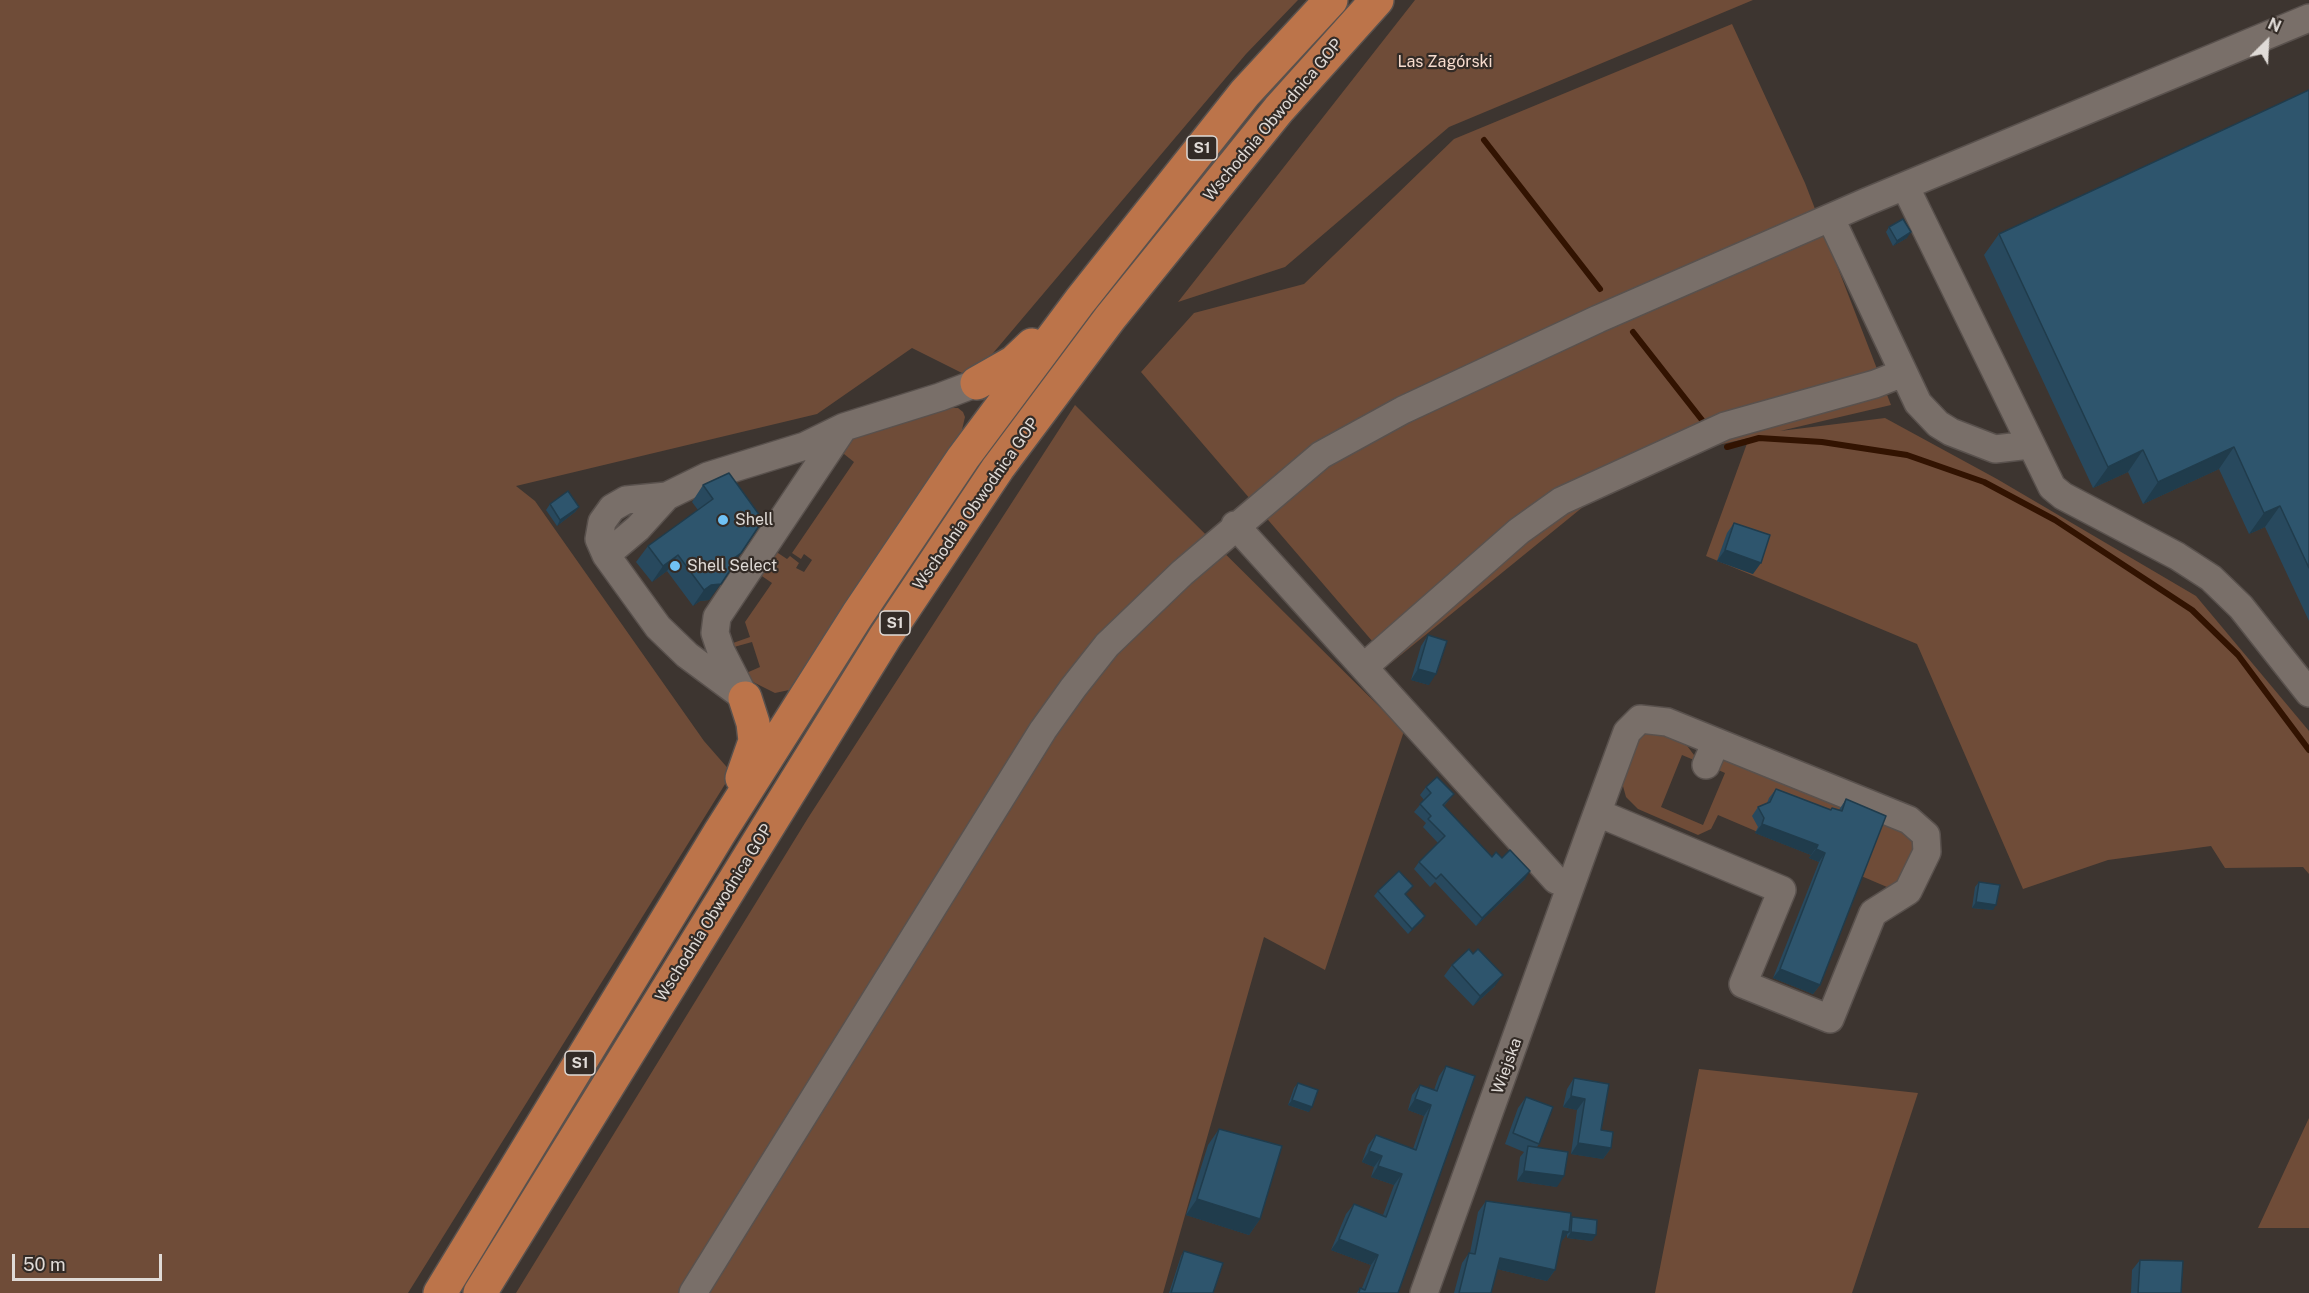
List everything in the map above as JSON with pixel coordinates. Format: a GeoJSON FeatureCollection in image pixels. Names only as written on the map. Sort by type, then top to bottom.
{"type":"FeatureCollection","features":[{"type":"Feature","properties":{"kind":"highway","name":"Wschodnia Obwodnica GOP"},"geometry":{"type":"LineString","coordinates":[[440,1293],[720,832],[858,614],[963,458],[1080,301],[1245,93],[1331,0]]}},
{"type":"Feature","properties":{"kind":"highway","name":"Wschodnia Obwodnica GOP"},"geometry":{"type":"LineString","coordinates":[[480,1293],[873,657],[998,468],[1110,318],[1271,118],[1377,0]]}},
{"type":"Feature","properties":{"kind":"highway"},"geometry":{"type":"LineString","coordinates":[[977,383],[1014,362],[1080,301]]}},
{"type":"Feature","properties":{"kind":"highway"},"geometry":{"type":"LineString","coordinates":[[720,832],[755,741],[753,723],[745,698]]}},
{"type":"Feature","properties":{"kind":"street"},"geometry":{"type":"LineString","coordinates":[[693,1293],[1043,730],[1107,645],[1235,525],[1321,455],[1403,410],[1598,319],[1778,240],[2309,18]]}},
{"type":"Feature","properties":{"kind":"street"},"geometry":{"type":"LineString","coordinates":[[1905,188],[2044,475],[2063,496],[2176,556],[2211,578],[2241,607],[2309,693]]}},
{"type":"Feature","properties":{"kind":"street"},"geometry":{"type":"LineString","coordinates":[[1831,219],[1918,403],[1938,424],[1951,432],[1995,449],[2030,445]]}},
{"type":"Feature","properties":{"kind":"street"},"geometry":{"type":"LineString","coordinates":[[1364,667],[1519,531],[1561,501],[1725,426],[1903,374]]}},
{"type":"Feature","properties":{"kind":"street"},"geometry":{"type":"LineString","coordinates":[[745,698],[687,654],[658,627],[606,555],[638,528],[667,496],[708,476],[805,446],[844,427],[940,398],[977,383]]}},
{"type":"Feature","properties":{"kind":"street"},"geometry":{"type":"LineString","coordinates":[[745,698],[721,651],[716,633],[717,617],[844,427]]}},
{"type":"Feature","properties":{"kind":"street"},"geometry":{"type":"LineString","coordinates":[[1235,525],[1556,880],[1571,885]]}},
{"type":"Feature","properties":{"kind":"street","name":"Wiejska"},"geometry":{"type":"LineString","coordinates":[[1424,1293],[1588,838],[1628,732],[1640,719],[1667,722],[1711,753],[1909,820],[1926,835],[1927,852],[1908,891],[1873,913],[1830,1019],[1743,984],[1782,890],[1598,813]]}},
{"type":"Feature","properties":{"kind":"green space"},"geometry":{"type":"Polygon","coordinates":[[[0,0],[1298,0],[1246,54],[972,378],[912,348],[817,414],[516,486],[535,501],[704,741],[732,773],[408,1293],[0,1293],[0,0]]]}},
{"type":"Feature","properties":{"kind":"green space","name":"Las Zagórski"},"geometry":{"type":"Polygon","coordinates":[[[1415,0],[1753,0],[1449,127],[1285,267],[1178,302],[1415,0]]]}},
{"type":"Feature","properties":{"kind":"green space"},"geometry":{"type":"Polygon","coordinates":[[[1732,24],[1805,183],[1891,405],[1780,431],[1885,418],[1997,479],[2196,596],[2309,731],[2309,874],[2303,867],[2225,868],[2211,846],[2108,860],[2023,889],[1917,644],[1706,556],[1749,438],[1637,463],[1391,663],[1141,372],[1194,313],[1304,284],[1454,139],[1732,24]]]}},
{"type":"Feature","properties":{"kind":"green space"},"geometry":{"type":"Polygon","coordinates":[[[1075,405],[1404,731],[1325,970],[1264,937],[1163,1293],[516,1293],[808,818],[1075,405]]]}},
{"type":"Feature","properties":{"kind":"green space"},"geometry":{"type":"Polygon","coordinates":[[[944,408],[958,408],[963,412],[965,417],[961,434],[789,690],[775,693],[751,681],[744,674],[760,667],[752,642],[734,647],[733,643],[750,637],[745,622],[772,583],[756,572],[768,564],[771,566],[774,561],[772,549],[787,559],[790,556],[799,563],[796,568],[804,572],[812,560],[804,554],[801,559],[792,553],[854,462],[839,450],[855,436],[944,408]]]}},
{"type":"Feature","properties":{"kind":"green space"},"geometry":{"type":"Polygon","coordinates":[[[1659,732],[1685,743],[1694,755],[1694,760],[1682,755],[1661,807],[1703,825],[1725,773],[1714,768],[1724,753],[1904,824],[1921,849],[1900,886],[1887,887],[1718,815],[1711,829],[1698,835],[1638,809],[1626,797],[1621,779],[1636,741],[1646,734],[1659,732]]]}},
{"type":"Feature","properties":{"kind":"green space"},"geometry":{"type":"Polygon","coordinates":[[[1699,1069],[1918,1093],[1852,1293],[1655,1293],[1699,1069]]]}},
{"type":"Feature","properties":{"kind":"green space"},"geometry":{"type":"Polygon","coordinates":[[[2309,1118],[2309,1228],[2258,1228],[2309,1118]]]}},
{"type":"Feature","properties":{"kind":"building"},"geometry":{"type":"Polygon","coordinates":[[[2309,90],[2309,568],[2280,506],[2264,513],[2234,447],[2158,482],[2143,450],[2108,467],[1999,234],[2309,90]]]}},
{"type":"Feature","properties":{"kind":"building"},"geometry":{"type":"Polygon","coordinates":[[[1903,219],[1911,232],[1897,241],[1889,227],[1903,219]]]}},
{"type":"Feature","properties":{"kind":"building"},"geometry":{"type":"Polygon","coordinates":[[[729,473],[763,520],[741,553],[730,561],[733,566],[721,584],[711,585],[704,590],[678,555],[663,566],[648,546],[713,499],[703,485],[729,473]]]}},
{"type":"Feature","properties":{"kind":"building"},"geometry":{"type":"Polygon","coordinates":[[[568,491],[579,507],[560,520],[550,504],[568,491]]]}},
{"type":"Feature","properties":{"kind":"building"},"geometry":{"type":"Polygon","coordinates":[[[1734,523],[1770,535],[1761,563],[1725,550],[1734,523]]]}},
{"type":"Feature","properties":{"kind":"building"},"geometry":{"type":"Polygon","coordinates":[[[1428,635],[1447,641],[1436,674],[1418,669],[1428,635]]]}},
{"type":"Feature","properties":{"kind":"building"},"geometry":{"type":"Polygon","coordinates":[[[1437,777],[1454,794],[1443,805],[1492,857],[1496,852],[1502,858],[1510,850],[1530,871],[1482,918],[1441,874],[1436,879],[1419,862],[1445,836],[1428,819],[1431,816],[1420,804],[1431,793],[1426,787],[1437,777]]]}},
{"type":"Feature","properties":{"kind":"building"},"geometry":{"type":"Polygon","coordinates":[[[1776,789],[1831,810],[1832,808],[1842,811],[1846,799],[1886,816],[1820,985],[1780,969],[1825,853],[1816,849],[1818,845],[1762,824],[1764,818],[1758,807],[1770,802],[1776,789]]]}},
{"type":"Feature","properties":{"kind":"building"},"geometry":{"type":"Polygon","coordinates":[[[1399,871],[1413,886],[1405,894],[1425,916],[1412,929],[1378,891],[1399,871]]]}},
{"type":"Feature","properties":{"kind":"building"},"geometry":{"type":"Polygon","coordinates":[[[1979,882],[2000,885],[1996,905],[1976,902],[1979,882]]]}},
{"type":"Feature","properties":{"kind":"building"},"geometry":{"type":"Polygon","coordinates":[[[1469,949],[1473,954],[1478,949],[1503,975],[1480,996],[1452,965],[1469,949]]]}},
{"type":"Feature","properties":{"kind":"building"},"geometry":{"type":"Polygon","coordinates":[[[1446,1066],[1475,1076],[1398,1293],[1359,1293],[1360,1288],[1365,1290],[1378,1255],[1339,1239],[1354,1204],[1386,1217],[1402,1174],[1378,1166],[1382,1156],[1369,1151],[1376,1135],[1416,1150],[1431,1105],[1415,1099],[1420,1085],[1437,1091],[1446,1066]]]}},
{"type":"Feature","properties":{"kind":"building"},"geometry":{"type":"Polygon","coordinates":[[[1574,1078],[1609,1084],[1601,1130],[1613,1132],[1611,1148],[1578,1143],[1585,1099],[1571,1096],[1574,1078]]]}},
{"type":"Feature","properties":{"kind":"building"},"geometry":{"type":"Polygon","coordinates":[[[1298,1083],[1318,1090],[1312,1107],[1292,1100],[1298,1083]]]}},
{"type":"Feature","properties":{"kind":"building"},"geometry":{"type":"Polygon","coordinates":[[[1526,1097],[1553,1107],[1539,1144],[1513,1133],[1526,1097]]]}},
{"type":"Feature","properties":{"kind":"building"},"geometry":{"type":"Polygon","coordinates":[[[1219,1129],[1282,1146],[1260,1219],[1197,1199],[1219,1129]]]}},
{"type":"Feature","properties":{"kind":"building"},"geometry":{"type":"Polygon","coordinates":[[[1528,1146],[1568,1152],[1564,1176],[1524,1171],[1528,1146]]]}},
{"type":"Feature","properties":{"kind":"building"},"geometry":{"type":"Polygon","coordinates":[[[1486,1201],[1571,1213],[1569,1232],[1563,1231],[1555,1270],[1500,1258],[1491,1293],[1459,1293],[1469,1253],[1475,1254],[1486,1201]]]}},
{"type":"Feature","properties":{"kind":"building"},"geometry":{"type":"Polygon","coordinates":[[[1572,1217],[1597,1220],[1596,1235],[1571,1232],[1572,1217]]]}},
{"type":"Feature","properties":{"kind":"building"},"geometry":{"type":"Polygon","coordinates":[[[1184,1251],[1223,1263],[1213,1293],[1171,1293],[1184,1251]]]}},
{"type":"Feature","properties":{"kind":"building"},"geometry":{"type":"Polygon","coordinates":[[[2140,1260],[2183,1261],[2181,1293],[2138,1293],[2140,1260]]]}},
{"type":"Feature","properties":{"kind":"waterway"},"geometry":{"type":"LineString","coordinates":[[1484,140],[1600,289]]}},
{"type":"Feature","properties":{"kind":"waterway"},"geometry":{"type":"LineString","coordinates":[[1633,332],[1702,420]]}},
{"type":"Feature","properties":{"kind":"waterway"},"geometry":{"type":"LineString","coordinates":[[1727,447],[1759,438],[1822,442],[1907,455],[1984,482],[2055,520],[2192,610],[2238,655],[2309,750]]}},
{"type":"Feature","properties":{"kind":"place","name":"Shell"},"geometry":{"type":"Point","coordinates":[723,520]}},
{"type":"Feature","properties":{"kind":"place","name":"Shell Select"},"geometry":{"type":"Point","coordinates":[675,566]}}]}
